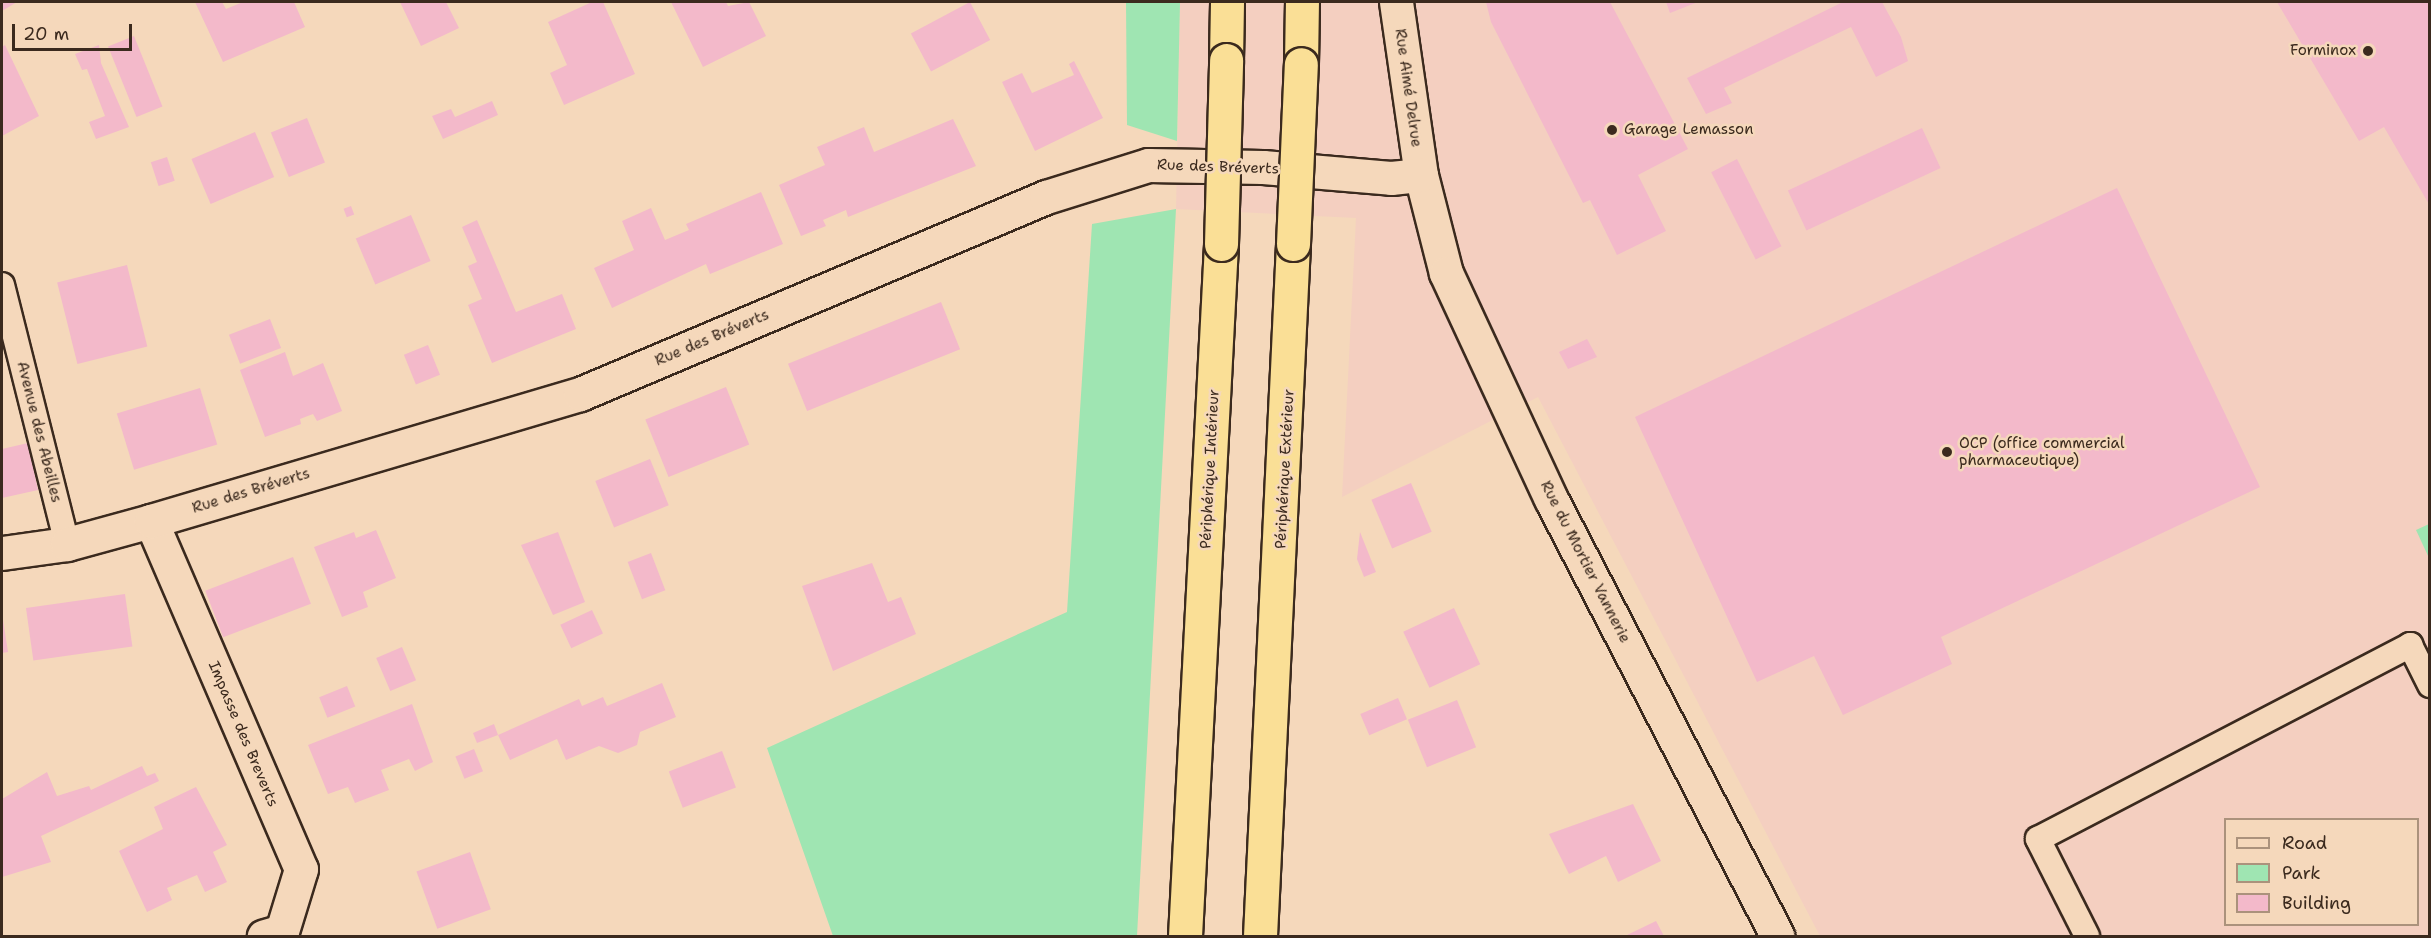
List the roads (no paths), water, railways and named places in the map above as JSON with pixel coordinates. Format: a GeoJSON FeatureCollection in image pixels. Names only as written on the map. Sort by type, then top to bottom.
{"type":"FeatureCollection","features":[{"type":"Feature","properties":{"kind":"highway","name":"Périphérique Intérieur"},"geometry":{"type":"LineString","coordinates":[[1185,936],[1221,244],[1227,2]]}},
{"type":"Feature","properties":{"kind":"highway","name":"Périphérique Extérieur"},"geometry":{"type":"LineString","coordinates":[[1260,936],[1289,383],[1302,2]]}},
{"type":"Feature","properties":{"kind":"street","name":"Rue Aimé Delrue"},"geometry":{"type":"LineString","coordinates":[[1396,2],[1421,175]]}},
{"type":"Feature","properties":{"kind":"street","name":"Rue des Bréverts"},"geometry":{"type":"LineString","coordinates":[[2,553],[67,544],[151,521],[580,394],[1046,196],[1148,165],[1263,167],[1391,178],[1421,175]]}},
{"type":"Feature","properties":{"kind":"street","name":"Rue du Mortier Vannerie"},"geometry":{"type":"LineString","coordinates":[[1421,175],[1446,273],[1551,499],[1778,936]]}},
{"type":"Feature","properties":{"kind":"street","name":"Impasse des Breverts"},"geometry":{"type":"LineString","coordinates":[[151,521],[302,869],[282,931],[264,936]]}},
{"type":"Feature","properties":{"kind":"lane","name":"Avenue des Abeilles"},"geometry":{"type":"LineString","coordinates":[[2,285],[67,544]]}},
{"type":"Feature","properties":{"kind":"lane"},"geometry":{"type":"LineString","coordinates":[[2087,936],[2038,839],[2410,645],[2430,685]]}},
{"type":"Feature","properties":{"kind":"place","name":"Forminox"},"geometry":{"type":"Point","coordinates":[2368,51]}},
{"type":"Feature","properties":{"kind":"place","name":"Garage Lemasson"},"geometry":{"type":"Point","coordinates":[1612,130]}},
{"type":"Feature","properties":{"kind":"place","name":"OCP (office commercial pharmaceutique)"},"geometry":{"type":"Point","coordinates":[1947,452]}}]}
